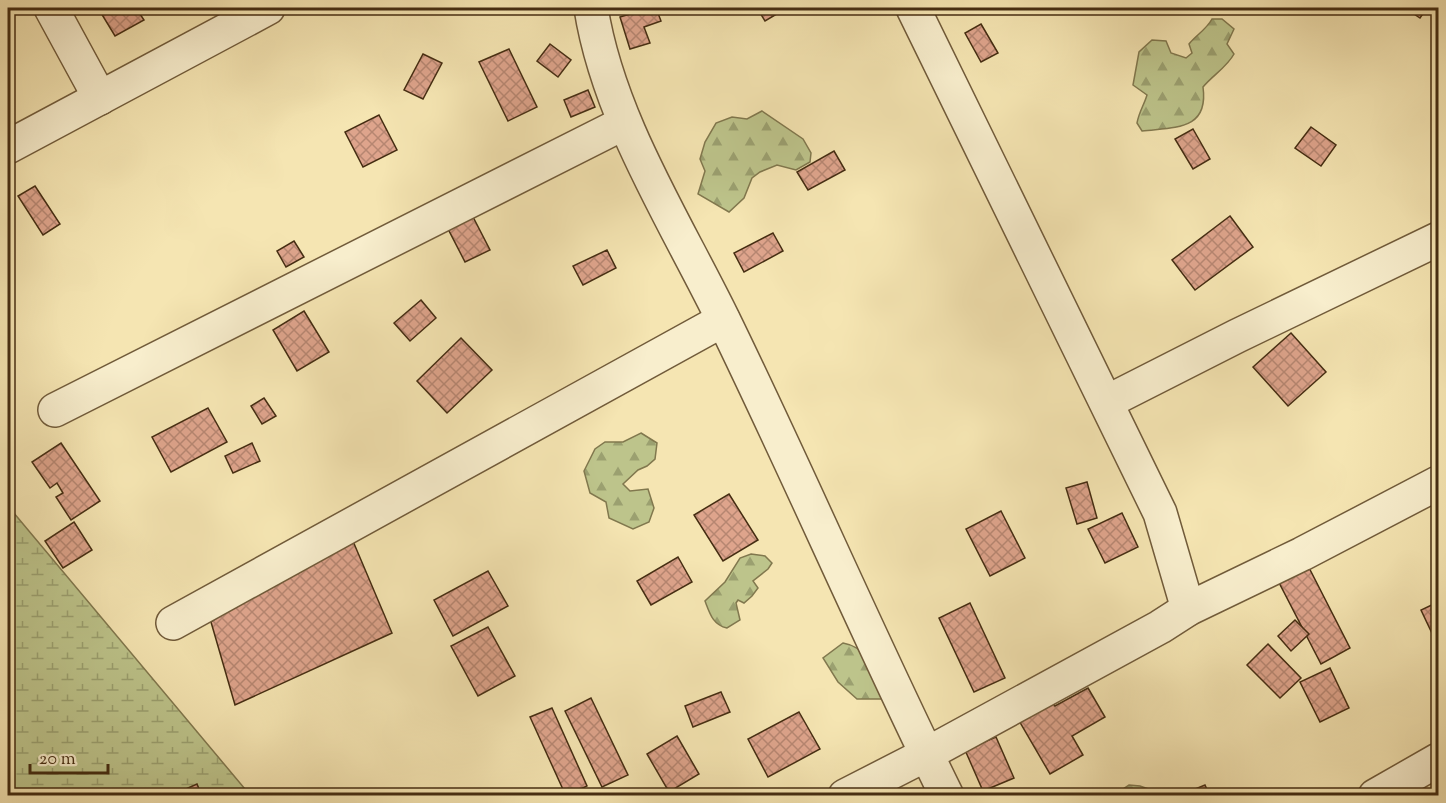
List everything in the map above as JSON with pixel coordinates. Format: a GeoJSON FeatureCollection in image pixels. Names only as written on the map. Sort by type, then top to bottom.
{"type":"FeatureCollection","features":[{"type":"Feature","properties":{"kind":"street"},"geometry":{"type":"LineString","coordinates":[[51,8],[100,98]]}},
{"type":"Feature","properties":{"kind":"street"},"geometry":{"type":"LineString","coordinates":[[8,147],[268,8]]}},
{"type":"Feature","properties":{"kind":"street"},"geometry":{"type":"LineString","coordinates":[[591,8],[595,30],[624,123],[723,320],[947,795]]}},
{"type":"Feature","properties":{"kind":"street"},"geometry":{"type":"LineString","coordinates":[[913,8],[1160,513],[1188,609]]}},
{"type":"Feature","properties":{"kind":"street"},"geometry":{"type":"LineString","coordinates":[[56,410],[624,123]]}},
{"type":"Feature","properties":{"kind":"street"},"geometry":{"type":"LineString","coordinates":[[1107,402],[1438,239]]}},
{"type":"Feature","properties":{"kind":"street"},"geometry":{"type":"LineString","coordinates":[[173,623],[723,320]]}},
{"type":"Feature","properties":{"kind":"street"},"geometry":{"type":"LineString","coordinates":[[844,795],[927,754],[1160,627],[1188,609],[1302,554],[1438,483]]}},
{"type":"Feature","properties":{"kind":"street"},"geometry":{"type":"LineString","coordinates":[[1375,795],[1438,760]]}},
{"type":"Feature","properties":{"kind":"green space"},"geometry":{"type":"Polygon","coordinates":[[[1212,19],[1222,19],[1234,29],[1227,44],[1234,54],[1203,87],[1200,112],[1187,124],[1142,131],[1137,123],[1147,95],[1133,85],[1139,52],[1152,40],[1166,41],[1171,53],[1186,58],[1192,53],[1189,44],[1212,19]]]}},
{"type":"Feature","properties":{"kind":"green space"},"geometry":{"type":"Polygon","coordinates":[[[762,111],[803,139],[811,153],[810,162],[796,170],[777,165],[760,172],[752,178],[744,198],[729,212],[698,194],[705,171],[700,159],[705,142],[716,123],[732,117],[747,119],[762,111]]]}},
{"type":"Feature","properties":{"kind":"green space"},"geometry":{"type":"Polygon","coordinates":[[[641,433],[657,443],[655,459],[623,484],[630,491],[648,489],[654,508],[649,522],[633,529],[609,518],[606,502],[590,493],[584,471],[595,449],[605,442],[623,442],[641,433]]]}},
{"type":"Feature","properties":{"kind":"green space"},"geometry":{"type":"Polygon","coordinates":[[[8,506],[250,795],[8,795],[8,506]]]}},
{"type":"Feature","properties":{"kind":"green space"},"geometry":{"type":"Polygon","coordinates":[[[751,554],[765,556],[772,563],[753,581],[758,588],[752,596],[744,603],[738,600],[736,603],[740,620],[727,628],[722,627],[713,618],[705,601],[725,582],[740,558],[751,554]]]}},
{"type":"Feature","properties":{"kind":"green space"},"geometry":{"type":"Polygon","coordinates":[[[843,643],[860,650],[871,664],[883,699],[857,699],[838,682],[823,658],[843,643]]]}},
{"type":"Feature","properties":{"kind":"green space"},"geometry":{"type":"Polygon","coordinates":[[[1129,785],[1157,792],[1156,795],[1114,795],[1129,785]]]}},
{"type":"Feature","properties":{"kind":"building"},"geometry":{"type":"Polygon","coordinates":[[[98,8],[136,8],[144,20],[115,36],[98,8]]]}},
{"type":"Feature","properties":{"kind":"building"},"geometry":{"type":"Polygon","coordinates":[[[656,8],[661,21],[644,27],[650,43],[630,49],[620,17],[656,8]]]}},
{"type":"Feature","properties":{"kind":"building"},"geometry":{"type":"Polygon","coordinates":[[[757,8],[787,8],[765,21],[757,8]]]}},
{"type":"Feature","properties":{"kind":"building"},"geometry":{"type":"Polygon","coordinates":[[[1405,8],[1427,8],[1420,18],[1405,8]]]}},
{"type":"Feature","properties":{"kind":"building"},"geometry":{"type":"Polygon","coordinates":[[[981,24],[998,53],[981,62],[965,33],[981,24]]]}},
{"type":"Feature","properties":{"kind":"building"},"geometry":{"type":"Polygon","coordinates":[[[550,44],[571,60],[558,77],[537,61],[550,44]]]}},
{"type":"Feature","properties":{"kind":"building"},"geometry":{"type":"Polygon","coordinates":[[[509,49],[537,107],[508,121],[479,62],[509,49]]]}},
{"type":"Feature","properties":{"kind":"building"},"geometry":{"type":"Polygon","coordinates":[[[423,54],[442,63],[423,99],[404,90],[423,54]]]}},
{"type":"Feature","properties":{"kind":"building"},"geometry":{"type":"Polygon","coordinates":[[[588,90],[595,107],[571,117],[564,100],[588,90]]]}},
{"type":"Feature","properties":{"kind":"building"},"geometry":{"type":"Polygon","coordinates":[[[379,115],[397,150],[363,167],[345,132],[379,115]]]}},
{"type":"Feature","properties":{"kind":"building"},"geometry":{"type":"Polygon","coordinates":[[[1311,127],[1336,145],[1321,166],[1295,148],[1311,127]]]}},
{"type":"Feature","properties":{"kind":"building"},"geometry":{"type":"Polygon","coordinates":[[[1193,129],[1210,159],[1193,169],[1175,139],[1193,129]]]}},
{"type":"Feature","properties":{"kind":"building"},"geometry":{"type":"Polygon","coordinates":[[[834,151],[845,170],[808,190],[797,172],[834,151]]]}},
{"type":"Feature","properties":{"kind":"building"},"geometry":{"type":"Polygon","coordinates":[[[35,186],[60,224],[43,235],[18,196],[35,186]]]}},
{"type":"Feature","properties":{"kind":"building"},"geometry":{"type":"Polygon","coordinates":[[[470,211],[490,250],[465,262],[445,223],[470,211]]]}},
{"type":"Feature","properties":{"kind":"building"},"geometry":{"type":"Polygon","coordinates":[[[1230,216],[1253,247],[1195,290],[1172,260],[1230,216]]]}},
{"type":"Feature","properties":{"kind":"building"},"geometry":{"type":"Polygon","coordinates":[[[773,233],[783,251],[744,272],[734,253],[773,233]]]}},
{"type":"Feature","properties":{"kind":"building"},"geometry":{"type":"Polygon","coordinates":[[[294,241],[304,257],[286,267],[277,251],[294,241]]]}},
{"type":"Feature","properties":{"kind":"building"},"geometry":{"type":"Polygon","coordinates":[[[607,250],[616,268],[583,285],[573,266],[607,250]]]}},
{"type":"Feature","properties":{"kind":"building"},"geometry":{"type":"Polygon","coordinates":[[[421,300],[436,318],[410,341],[394,323],[421,300]]]}},
{"type":"Feature","properties":{"kind":"building"},"geometry":{"type":"Polygon","coordinates":[[[304,311],[329,352],[297,371],[273,330],[304,311]]]}},
{"type":"Feature","properties":{"kind":"building"},"geometry":{"type":"Polygon","coordinates":[[[1291,333],[1326,372],[1288,406],[1253,367],[1291,333]]]}},
{"type":"Feature","properties":{"kind":"building"},"geometry":{"type":"Polygon","coordinates":[[[461,338],[492,370],[447,413],[417,381],[461,338]]]}},
{"type":"Feature","properties":{"kind":"building"},"geometry":{"type":"Polygon","coordinates":[[[264,398],[276,416],[262,424],[251,406],[264,398]]]}},
{"type":"Feature","properties":{"kind":"building"},"geometry":{"type":"Polygon","coordinates":[[[208,408],[227,442],[171,472],[152,437],[208,408]]]}},
{"type":"Feature","properties":{"kind":"building"},"geometry":{"type":"Polygon","coordinates":[[[61,443],[100,501],[71,520],[56,497],[63,493],[57,483],[50,488],[32,462],[61,443]]]}},
{"type":"Feature","properties":{"kind":"building"},"geometry":{"type":"Polygon","coordinates":[[[252,443],[260,461],[233,473],[225,456],[252,443]]]}},
{"type":"Feature","properties":{"kind":"building"},"geometry":{"type":"Polygon","coordinates":[[[1087,482],[1097,518],[1077,524],[1066,488],[1087,482]]]}},
{"type":"Feature","properties":{"kind":"building"},"geometry":{"type":"Polygon","coordinates":[[[729,494],[758,540],[723,561],[694,515],[729,494]]]}},
{"type":"Feature","properties":{"kind":"building"},"geometry":{"type":"Polygon","coordinates":[[[1001,511],[1025,558],[990,576],[966,529],[1001,511]]]}},
{"type":"Feature","properties":{"kind":"building"},"geometry":{"type":"Polygon","coordinates":[[[1122,513],[1138,547],[1105,563],[1088,529],[1122,513]]]}},
{"type":"Feature","properties":{"kind":"building"},"geometry":{"type":"Polygon","coordinates":[[[74,522],[92,550],[63,568],[45,541],[74,522]]]}},
{"type":"Feature","properties":{"kind":"building"},"geometry":{"type":"Polygon","coordinates":[[[347,527],[392,633],[235,705],[211,622],[347,527]]]}},
{"type":"Feature","properties":{"kind":"building"},"geometry":{"type":"Polygon","coordinates":[[[1302,554],[1350,648],[1321,664],[1272,569],[1302,554]]]}},
{"type":"Feature","properties":{"kind":"building"},"geometry":{"type":"Polygon","coordinates":[[[678,557],[692,582],[651,605],[637,581],[678,557]]]}},
{"type":"Feature","properties":{"kind":"building"},"geometry":{"type":"Polygon","coordinates":[[[488,571],[508,606],[453,636],[434,600],[488,571]]]}},
{"type":"Feature","properties":{"kind":"building"},"geometry":{"type":"Polygon","coordinates":[[[1438,602],[1438,646],[1421,610],[1438,602]]]}},
{"type":"Feature","properties":{"kind":"building"},"geometry":{"type":"Polygon","coordinates":[[[970,603],[1005,678],[974,692],[939,618],[970,603]]]}},
{"type":"Feature","properties":{"kind":"building"},"geometry":{"type":"Polygon","coordinates":[[[1295,620],[1309,634],[1291,651],[1278,636],[1295,620]]]}},
{"type":"Feature","properties":{"kind":"building"},"geometry":{"type":"Polygon","coordinates":[[[488,627],[515,676],[478,696],[451,646],[488,627]]]}},
{"type":"Feature","properties":{"kind":"building"},"geometry":{"type":"Polygon","coordinates":[[[1268,644],[1301,678],[1280,698],[1247,665],[1268,644]]]}},
{"type":"Feature","properties":{"kind":"building"},"geometry":{"type":"Polygon","coordinates":[[[1330,668],[1349,708],[1320,722],[1300,682],[1330,668]]]}},
{"type":"Feature","properties":{"kind":"building"},"geometry":{"type":"Polygon","coordinates":[[[1088,688],[1105,717],[1072,736],[1083,755],[1050,774],[1014,712],[1047,693],[1055,706],[1088,688]]]}},
{"type":"Feature","properties":{"kind":"building"},"geometry":{"type":"Polygon","coordinates":[[[721,692],[730,712],[693,727],[685,706],[721,692]]]}},
{"type":"Feature","properties":{"kind":"building"},"geometry":{"type":"Polygon","coordinates":[[[591,698],[628,775],[602,787],[565,711],[591,698]]]}},
{"type":"Feature","properties":{"kind":"building"},"geometry":{"type":"Polygon","coordinates":[[[552,708],[587,786],[566,796],[530,717],[552,708]]]}},
{"type":"Feature","properties":{"kind":"building"},"geometry":{"type":"Polygon","coordinates":[[[799,712],[820,749],[768,777],[748,739],[799,712]]]}},
{"type":"Feature","properties":{"kind":"building"},"geometry":{"type":"Polygon","coordinates":[[[677,736],[699,774],[669,792],[647,754],[677,736]]]}},
{"type":"Feature","properties":{"kind":"building"},"geometry":{"type":"Polygon","coordinates":[[[996,737],[1014,778],[983,791],[965,750],[996,737]]]}},
{"type":"Feature","properties":{"kind":"building"},"geometry":{"type":"Polygon","coordinates":[[[197,784],[202,796],[170,796],[197,784]]]}},
{"type":"Feature","properties":{"kind":"building"},"geometry":{"type":"Polygon","coordinates":[[[1205,785],[1210,796],[1189,796],[1188,792],[1205,785]]]}}]}
